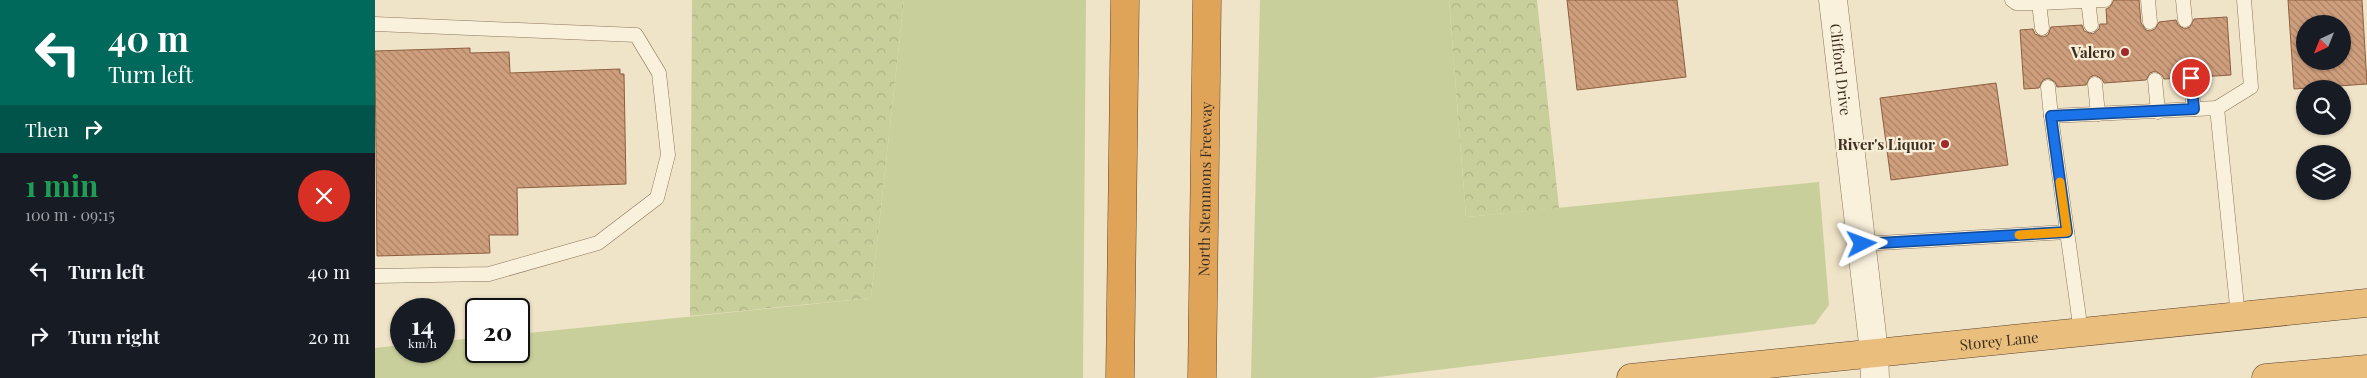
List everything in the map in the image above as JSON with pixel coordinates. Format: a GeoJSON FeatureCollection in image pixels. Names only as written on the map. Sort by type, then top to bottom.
{"type":"FeatureCollection","features":[{"type":"Feature","properties":{"kind":"highway"},"geometry":{"type":"LineString","coordinates":[[1120,378],[1125,0]]}},
{"type":"Feature","properties":{"kind":"highway","name":"North Stemmons Freeway"},"geometry":{"type":"LineString","coordinates":[[1202,378],[1202,260],[1207,0]]}},
{"type":"Feature","properties":{"kind":"highway","name":"Storey Lane"},"geometry":{"type":"LineString","coordinates":[[1631,378],[1875,365],[2081,332],[2367,303]]}},
{"type":"Feature","properties":{"kind":"highway"},"geometry":{"type":"LineString","coordinates":[[2266,378],[2367,369]]}},
{"type":"Feature","properties":{"kind":"street","name":"Clifford Drive"},"geometry":{"type":"LineString","coordinates":[[1833,0],[1875,365]]}},
{"type":"Feature","properties":{"kind":"lane"},"geometry":{"type":"LineString","coordinates":[[2012,0],[2016,4],[2105,0]]}},
{"type":"Feature","properties":{"kind":"lane"},"geometry":{"type":"LineString","coordinates":[[2088,0],[2091,25]]}},
{"type":"Feature","properties":{"kind":"lane"},"geometry":{"type":"LineString","coordinates":[[2149,0],[2150,22]]}},
{"type":"Feature","properties":{"kind":"lane"},"geometry":{"type":"LineString","coordinates":[[2183,0],[2185,20]]}},
{"type":"Feature","properties":{"kind":"lane"},"geometry":{"type":"LineString","coordinates":[[2051,116],[2217,108],[2251,87],[2243,0]]}},
{"type":"Feature","properties":{"kind":"lane"},"geometry":{"type":"LineString","coordinates":[[2039,3],[2042,28]]}},
{"type":"Feature","properties":{"kind":"lane"},"geometry":{"type":"LineString","coordinates":[[375,24],[637,35],[659,73],[668,155],[657,198],[598,243],[489,274],[375,276]]}},
{"type":"Feature","properties":{"kind":"lane"},"geometry":{"type":"LineString","coordinates":[[2191,78],[2194,109]]}},
{"type":"Feature","properties":{"kind":"lane"},"geometry":{"type":"LineString","coordinates":[[2155,80],[2158,112]]}},
{"type":"Feature","properties":{"kind":"lane"},"geometry":{"type":"LineString","coordinates":[[2095,84],[2097,114]]}},
{"type":"Feature","properties":{"kind":"lane"},"geometry":{"type":"LineString","coordinates":[[2048,87],[2081,332]]}},
{"type":"Feature","properties":{"kind":"lane"},"geometry":{"type":"LineString","coordinates":[[2217,108],[2238,316]]}},
{"type":"Feature","properties":{"kind":"lane"},"geometry":{"type":"LineString","coordinates":[[1862,244],[2067,232]]}},
{"type":"Feature","properties":{"kind":"green space"},"geometry":{"type":"Polygon","coordinates":[[[692,0],[904,0],[871,298],[690,316],[692,0]]]}},
{"type":"Feature","properties":{"kind":"green space"},"geometry":{"type":"Polygon","coordinates":[[[904,0],[1086,0],[1083,378],[375,378],[375,348],[390,346],[390,363],[455,363],[455,340],[465,339],[465,363],[530,363],[530,333],[871,298],[904,0]]]}},
{"type":"Feature","properties":{"kind":"green space"},"geometry":{"type":"Polygon","coordinates":[[[1260,0],[1449,0],[1466,217],[1819,182],[1829,305],[1815,324],[1371,378],[1251,378],[1260,0]]]}},
{"type":"Feature","properties":{"kind":"green space"},"geometry":{"type":"Polygon","coordinates":[[[1449,0],[1537,0],[1559,208],[1466,217],[1449,0]]]}},
{"type":"Feature","properties":{"kind":"building"},"geometry":{"type":"Polygon","coordinates":[[[1567,0],[1677,0],[1686,77],[1577,90],[1567,0]]]}},
{"type":"Feature","properties":{"kind":"building","name":"Valero"},"geometry":{"type":"Polygon","coordinates":[[[2114,0],[2139,0],[2141,23],[2146,30],[2150,31],[2155,29],[2159,22],[2176,20],[2178,25],[2185,29],[2190,27],[2194,19],[2227,17],[2231,75],[2199,77],[2197,72],[2189,69],[2184,71],[2181,78],[2164,79],[2162,75],[2155,71],[2150,73],[2146,80],[2104,83],[2102,79],[2095,75],[2090,77],[2086,85],[2057,87],[2055,82],[2048,78],[2043,80],[2039,88],[2024,89],[2020,30],[2033,29],[2035,34],[2043,37],[2048,35],[2051,27],[2082,25],[2084,31],[2093,34],[2099,29],[2100,24],[2107,24],[2106,9],[2110,7],[2114,0]]]}},
{"type":"Feature","properties":{"kind":"building"},"geometry":{"type":"Polygon","coordinates":[[[2288,0],[2362,0],[2367,84],[2351,85],[2351,80],[2296,80],[2296,89],[2294,89],[2288,0]]]}},
{"type":"Feature","properties":{"kind":"building"},"geometry":{"type":"Polygon","coordinates":[[[470,48],[470,53],[509,52],[510,73],[620,69],[620,74],[624,74],[626,184],[517,188],[518,235],[489,235],[490,253],[377,256],[375,51],[470,48]]]}},
{"type":"Feature","properties":{"kind":"building","name":"River's Liquor"},"geometry":{"type":"Polygon","coordinates":[[[1996,83],[2008,165],[1891,180],[1880,98],[1996,83]]]}},
{"type":"Feature","properties":{"kind":"slow traffic"},"geometry":{"type":"LineString","coordinates":[[2019,235],[2067,232],[2060,182]]}},
{"type":"Feature","properties":{"kind":"place","name":"Valero"},"geometry":{"type":"Point","coordinates":[2125,52]}},
{"type":"Feature","properties":{"kind":"place","name":"River's Liquor"},"geometry":{"type":"Point","coordinates":[1945,144]}},
{"type":"Feature","properties":{"kind":"route"},"geometry":{"type":"LineString","coordinates":[[1862,244],[2067,232],[2051,116],[2194,109],[2191,78]]}}]}
